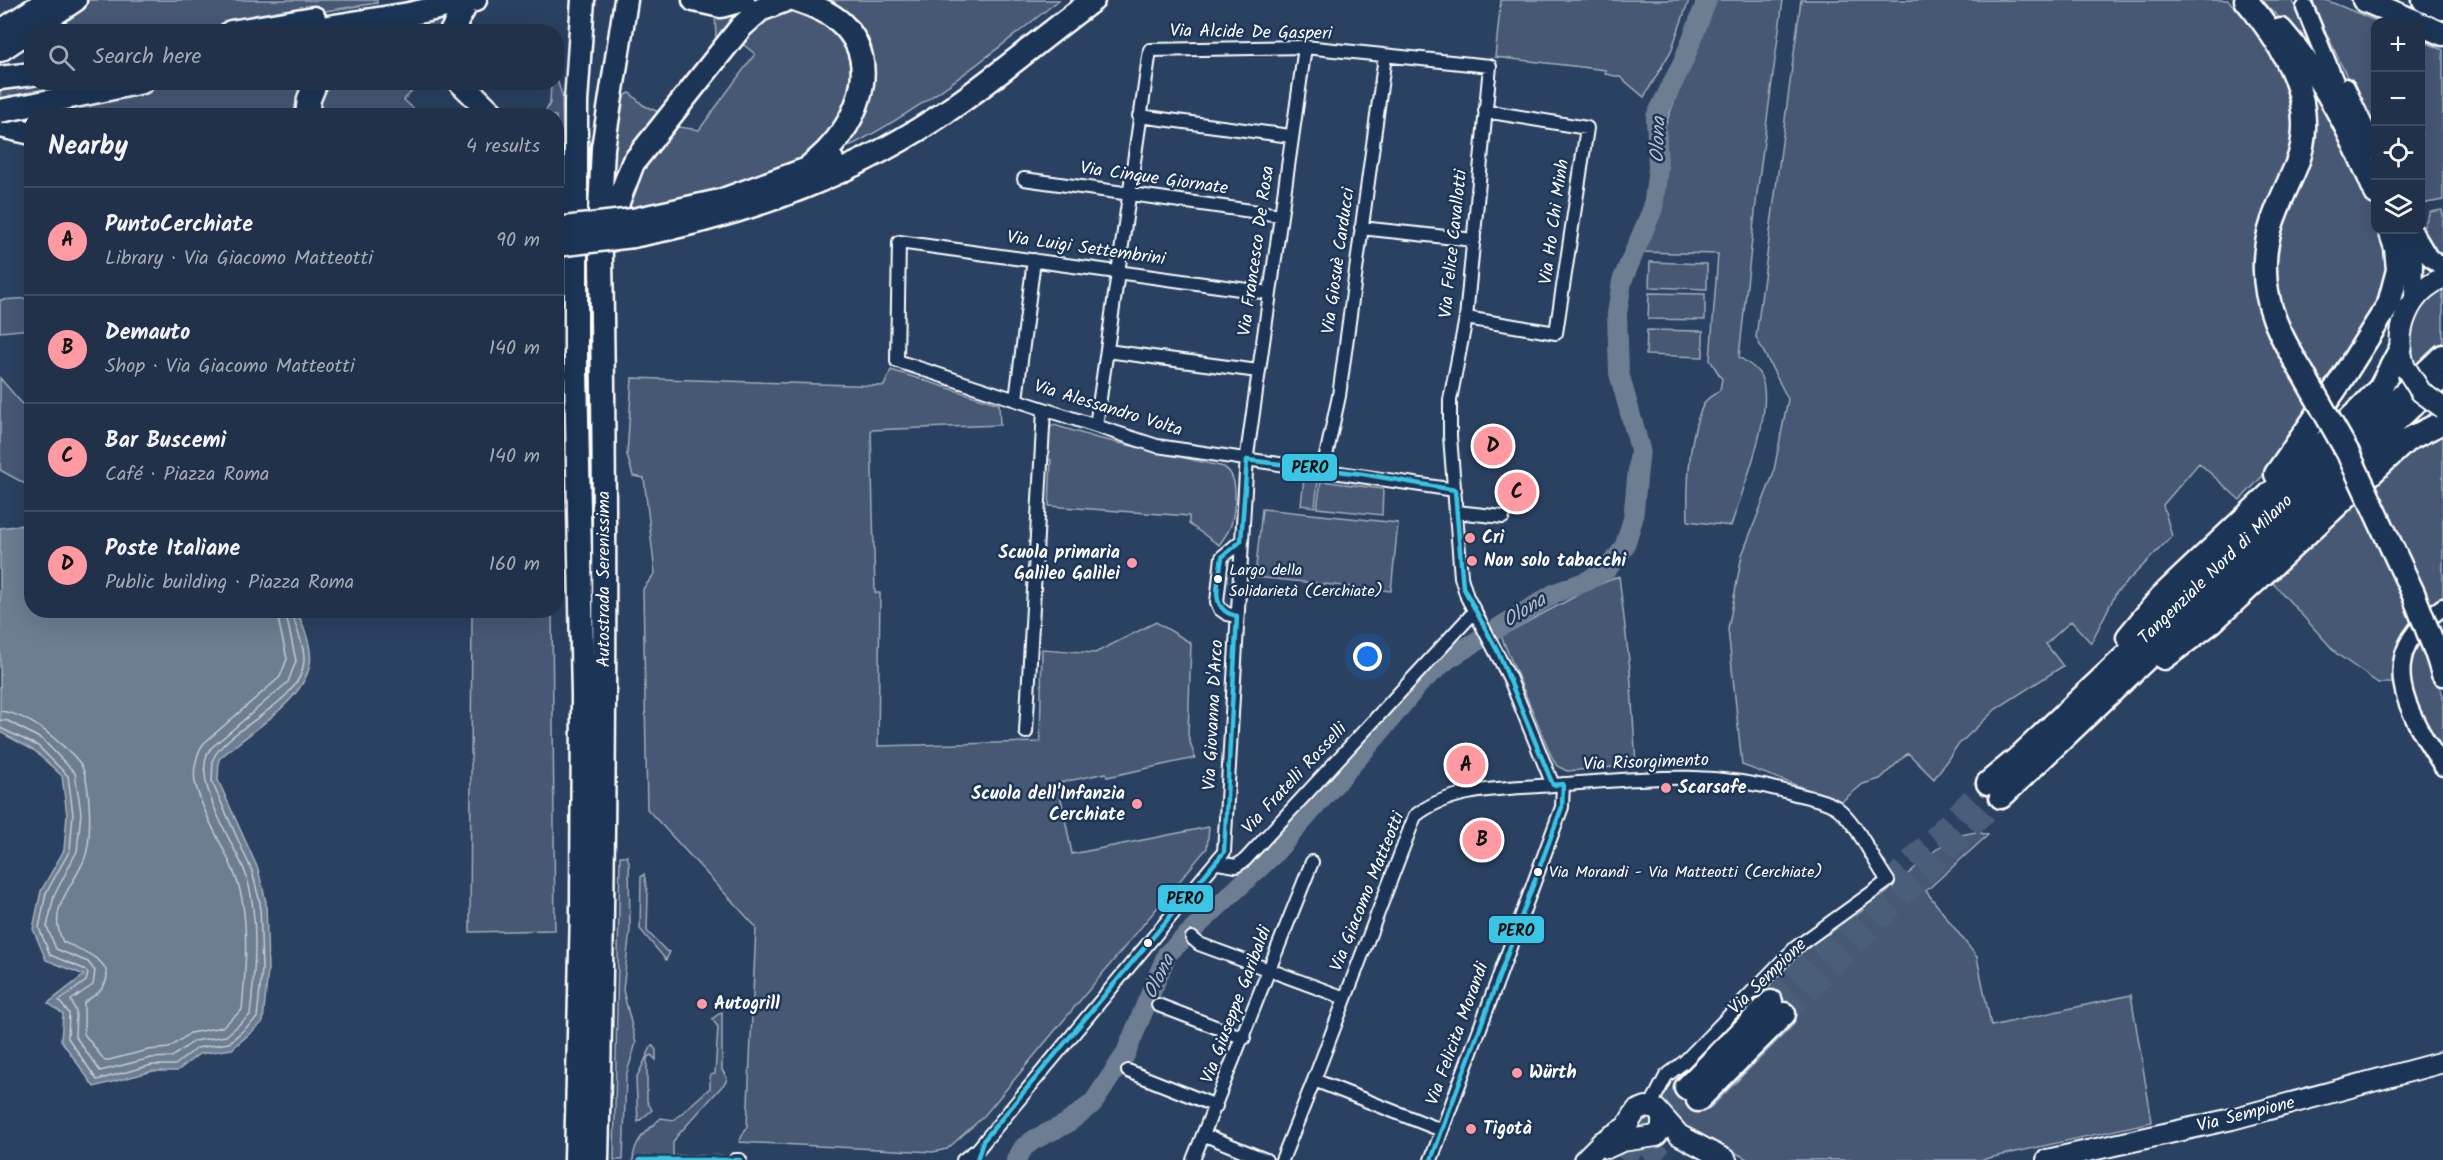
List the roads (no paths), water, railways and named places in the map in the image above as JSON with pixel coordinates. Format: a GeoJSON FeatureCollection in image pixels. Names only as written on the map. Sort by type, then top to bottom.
{"type":"FeatureCollection","features":[{"type":"Feature","properties":{"kind":"highway"},"geometry":{"type":"LineString","coordinates":[[0,32],[48,0]]}},
{"type":"Feature","properties":{"kind":"highway"},"geometry":{"type":"LineString","coordinates":[[39,24],[75,0]]}},
{"type":"Feature","properties":{"kind":"highway"},"geometry":{"type":"LineString","coordinates":[[278,24],[390,5],[403,0]]}},
{"type":"Feature","properties":{"kind":"highway","name":"Autostrada Serenissima"},"geometry":{"type":"LineString","coordinates":[[576,1160],[582,910],[583,695],[576,372],[576,102],[583,0]]}},
{"type":"Feature","properties":{"kind":"highway","name":"Autostrada Serenissima"},"geometry":{"type":"LineString","coordinates":[[597,1160],[604,665],[601,171],[626,0]]}},
{"type":"Feature","properties":{"kind":"highway"},"geometry":{"type":"LineString","coordinates":[[694,0],[721,6],[743,0]]}},
{"type":"Feature","properties":{"kind":"highway"},"geometry":{"type":"LineString","coordinates":[[603,324],[618,202],[633,163],[741,27],[760,10],[786,0]]}},
{"type":"Feature","properties":{"kind":"highway"},"geometry":{"type":"LineString","coordinates":[[797,0],[820,9],[841,23],[855,42],[862,66],[860,96],[848,123],[821,156],[800,172]]}},
{"type":"Feature","properties":{"kind":"highway"},"geometry":{"type":"LineString","coordinates":[[564,243],[633,228],[720,201],[852,151],[925,108],[1069,0]]}},
{"type":"Feature","properties":{"kind":"highway"},"geometry":{"type":"LineString","coordinates":[[564,229],[633,228],[702,223],[804,188],[868,159],[955,105],[1093,0]]}},
{"type":"Feature","properties":{"kind":"highway"},"geometry":{"type":"LineString","coordinates":[[2248,0],[2281,30],[2308,62],[2338,108],[2371,181]]}},
{"type":"Feature","properties":{"kind":"highway"},"geometry":{"type":"LineString","coordinates":[[2248,0],[2290,65],[2303,105],[2301,149],[2273,219],[2265,261],[2268,299],[2274,321],[2348,453],[2413,593],[2443,674]]}},
{"type":"Feature","properties":{"kind":"highway"},"geometry":{"type":"LineString","coordinates":[[2364,0],[2407,18]]}},
{"type":"Feature","properties":{"kind":"highway"},"geometry":{"type":"LineString","coordinates":[[2424,0],[2443,8]]}},
{"type":"Feature","properties":{"kind":"highway"},"geometry":{"type":"LineString","coordinates":[[343,24],[471,2]]}},
{"type":"Feature","properties":{"kind":"highway"},"geometry":{"type":"LineString","coordinates":[[456,24],[471,2]]}},
{"type":"Feature","properties":{"kind":"highway"},"geometry":{"type":"LineString","coordinates":[[2425,26],[2443,34]]}},
{"type":"Feature","properties":{"kind":"highway"},"geometry":{"type":"LineString","coordinates":[[0,50],[24,34]]}},
{"type":"Feature","properties":{"kind":"highway"},"geometry":{"type":"LineString","coordinates":[[0,62],[24,61]]}},
{"type":"Feature","properties":{"kind":"highway"},"geometry":{"type":"LineString","coordinates":[[0,78],[24,75]]}},
{"type":"Feature","properties":{"kind":"highway"},"geometry":{"type":"LineString","coordinates":[[46,108],[113,90]]}},
{"type":"Feature","properties":{"kind":"highway"},"geometry":{"type":"LineString","coordinates":[[308,108],[313,90]]}},
{"type":"Feature","properties":{"kind":"highway"},"geometry":{"type":"LineString","coordinates":[[468,90],[487,108]]}},
{"type":"Feature","properties":{"kind":"highway"},"geometry":{"type":"LineString","coordinates":[[0,103],[28,108]]}},
{"type":"Feature","properties":{"kind":"highway"},"geometry":{"type":"LineString","coordinates":[[0,111],[24,110]]}},
{"type":"Feature","properties":{"kind":"highway"},"geometry":{"type":"LineString","coordinates":[[0,126],[24,131]]}},
{"type":"Feature","properties":{"kind":"highway"},"geometry":{"type":"LineString","coordinates":[[2018,758],[2046,719],[2117,650],[2280,468],[2388,304],[2398,270],[2396,248],[2391,234]]}},
{"type":"Feature","properties":{"kind":"highway"},"geometry":{"type":"LineString","coordinates":[[564,239],[576,372]]}},
{"type":"Feature","properties":{"kind":"highway","name":"Tangenziale Nord di Milano"},"geometry":{"type":"LineString","coordinates":[[2443,356],[2018,758],[1995,790],[2066,735],[2443,377]]}},
{"type":"Feature","properties":{"kind":"highway"},"geometry":{"type":"LineString","coordinates":[[2173,585],[2359,410],[2403,360]]}},
{"type":"Feature","properties":{"kind":"highway"},"geometry":{"type":"LineString","coordinates":[[2066,735],[2212,622],[2407,440],[2438,426]]}},
{"type":"Feature","properties":{"kind":"highway"},"geometry":{"type":"LineString","coordinates":[[1692,1094],[1777,1008]]}},
{"type":"Feature","properties":{"kind":"main road"},"geometry":{"type":"LineString","coordinates":[[2303,4],[2338,69],[2371,140]]}},
{"type":"Feature","properties":{"kind":"main road"},"geometry":{"type":"LineString","coordinates":[[2303,4],[2337,89],[2371,162]]}},
{"type":"Feature","properties":{"kind":"main road"},"geometry":{"type":"LineString","coordinates":[[2355,142],[2371,169]]}},
{"type":"Feature","properties":{"kind":"main road"},"geometry":{"type":"LineString","coordinates":[[2403,234],[2414,263],[2413,301]]}},
{"type":"Feature","properties":{"kind":"main road"},"geometry":{"type":"LineString","coordinates":[[2414,234],[2424,251],[2443,268]]}},
{"type":"Feature","properties":{"kind":"main road"},"geometry":{"type":"LineString","coordinates":[[2443,278],[2426,288],[2413,301],[2404,320],[2403,360],[2421,392],[2443,408]]}},
{"type":"Feature","properties":{"kind":"main road"},"geometry":{"type":"LineString","coordinates":[[2443,608],[2427,620],[2412,639],[2406,649],[2402,672],[2403,690],[2412,718],[2443,767]]}},
{"type":"Feature","properties":{"kind":"main road","name":"Via Sempione"},"geometry":{"type":"LineString","coordinates":[[2047,1160],[2232,1119],[2443,1062]]}},
{"type":"Feature","properties":{"kind":"main road"},"geometry":{"type":"LineString","coordinates":[[1649,1139],[1633,1131],[1650,1114]]}},
{"type":"Feature","properties":{"kind":"main road"},"geometry":{"type":"LineString","coordinates":[[1649,1139],[1662,1128],[1650,1114]]}},
{"type":"Feature","properties":{"kind":"main road"},"geometry":{"type":"LineString","coordinates":[[1650,1114],[1674,1131],[1720,1157]]}},
{"type":"Feature","properties":{"kind":"main road"},"geometry":{"type":"LineString","coordinates":[[1584,1160],[1596,1146],[1650,1114]]}},
{"type":"Feature","properties":{"kind":"main road"},"geometry":{"type":"LineString","coordinates":[[1593,1160],[1613,1144],[1649,1139],[1671,1139],[1720,1157]]}},
{"type":"Feature","properties":{"kind":"street","name":"Via Alcide De Gasperi"},"geometry":{"type":"LineString","coordinates":[[1096,426],[1127,194],[1150,50],[1305,48],[1490,66]]}},
{"type":"Feature","properties":{"kind":"street","name":"Via Francesco De Rosa"},"geometry":{"type":"LineString","coordinates":[[1247,460],[1290,136],[1305,48]]}},
{"type":"Feature","properties":{"kind":"street","name":"Via Giosuè Carducci"},"geometry":{"type":"LineString","coordinates":[[1323,470],[1339,396],[1385,56]]}},
{"type":"Feature","properties":{"kind":"street","name":"Via Felice Cavallotti"},"geometry":{"type":"LineString","coordinates":[[1475,611],[1461,577],[1449,424],[1451,389],[1466,318],[1490,66]]}},
{"type":"Feature","properties":{"kind":"street","name":"Via Ho Chi Minh"},"geometry":{"type":"LineString","coordinates":[[1466,318],[1556,333],[1587,128],[1485,111]]}},
{"type":"Feature","properties":{"kind":"street"},"geometry":{"type":"LineString","coordinates":[[1139,116],[1290,136]]}},
{"type":"Feature","properties":{"kind":"street","name":"Via Cinque Giornate"},"geometry":{"type":"LineString","coordinates":[[1024,179],[1280,215]]}},
{"type":"Feature","properties":{"kind":"street"},"geometry":{"type":"LineString","coordinates":[[1361,228],[1474,240]]}},
{"type":"Feature","properties":{"kind":"street","name":"Via Luigi Settembrini"},"geometry":{"type":"LineString","coordinates":[[897,361],[899,242],[1269,293]]}},
{"type":"Feature","properties":{"kind":"street"},"geometry":{"type":"LineString","coordinates":[[1016,399],[1034,260]]}},
{"type":"Feature","properties":{"kind":"street"},"geometry":{"type":"LineString","coordinates":[[1107,351],[1258,371]]}},
{"type":"Feature","properties":{"kind":"street","name":"Via Alessandro Volta"},"geometry":{"type":"LineString","coordinates":[[897,361],[1157,446],[1455,490]]}},
{"type":"Feature","properties":{"kind":"street"},"geometry":{"type":"LineString","coordinates":[[1026,732],[1044,410]]}},
{"type":"Feature","properties":{"kind":"street","name":"Via Giovanna D'Arco"},"geometry":{"type":"LineString","coordinates":[[1218,863],[1225,845],[1247,460]]}},
{"type":"Feature","properties":{"kind":"street"},"geometry":{"type":"LineString","coordinates":[[1456,512],[1503,517]]}},
{"type":"Feature","properties":{"kind":"street"},"geometry":{"type":"LineString","coordinates":[[1237,615],[1227,614],[1220,609],[1218,582],[1222,557],[1241,541]]}},
{"type":"Feature","properties":{"kind":"street"},"geometry":{"type":"LineString","coordinates":[[1475,611],[1498,652],[1558,784]]}},
{"type":"Feature","properties":{"kind":"street","name":"Via Fratelli Rosselli"},"geometry":{"type":"LineString","coordinates":[[1218,863],[1236,866],[1245,860],[1475,611]]}},
{"type":"Feature","properties":{"kind":"street","name":"Via Risorgimento"},"geometry":{"type":"LineString","coordinates":[[1558,784],[1689,776],[1763,785],[1835,806],[1856,829],[1871,858],[1888,881]]}},
{"type":"Feature","properties":{"kind":"street","name":"Via Giacomo Matteotti"},"geometry":{"type":"LineString","coordinates":[[1314,1080],[1415,816],[1432,802],[1452,796],[1558,784]]}},
{"type":"Feature","properties":{"kind":"street","name":"Via Felicita Morandi"},"geometry":{"type":"LineString","coordinates":[[1431,1160],[1562,807],[1558,784]]}},
{"type":"Feature","properties":{"kind":"street","name":"Via Giuseppe Garibaldi"},"geometry":{"type":"LineString","coordinates":[[1193,1160],[1244,1038],[1312,862]]}},
{"type":"Feature","properties":{"kind":"street"},"geometry":{"type":"LineString","coordinates":[[963,1160],[977,1154],[1218,863]]}},
{"type":"Feature","properties":{"kind":"street","name":"Via Sempione"},"geometry":{"type":"LineString","coordinates":[[1650,1114],[1684,1062],[1795,948],[1888,881]]}},
{"type":"Feature","properties":{"kind":"street"},"geometry":{"type":"LineString","coordinates":[[1192,938],[1199,944],[1345,998]]}},
{"type":"Feature","properties":{"kind":"street"},"geometry":{"type":"LineString","coordinates":[[1158,1005],[1244,1038]]}},
{"type":"Feature","properties":{"kind":"street"},"geometry":{"type":"LineString","coordinates":[[1128,1071],[1216,1106]]}},
{"type":"Feature","properties":{"kind":"street"},"geometry":{"type":"LineString","coordinates":[[1282,1160],[1314,1080],[1441,1130]]}},
{"type":"Feature","properties":{"kind":"street"},"geometry":{"type":"LineString","coordinates":[[1205,1135],[1266,1160]]}},
{"type":"Feature","properties":{"kind":"street"},"geometry":{"type":"LineString","coordinates":[[735,1160],[740,1160]]}},
{"type":"Feature","properties":{"kind":"water"},"geometry":{"type":"Polygon","coordinates":[[[24,525],[24,618],[300,618],[307,637],[310,664],[297,692],[286,704],[219,759],[218,780],[258,869],[266,902],[268,970],[263,1022],[232,1049],[199,1054],[177,1071],[153,1071],[94,1087],[61,1040],[63,1014],[48,1003],[84,975],[46,960],[33,929],[41,891],[64,850],[67,815],[62,776],[35,751],[0,732],[0,528],[24,525]]]}},
{"type":"Feature","properties":{"kind":"waterway","name":"Olona"},"geometry":{"type":"LineString","coordinates":[[1016,1160],[1024,1147],[1066,1124],[1093,1103],[1125,1055],[1167,954],[1272,856],[1419,684],[1448,659],[1555,593],[1587,581],[1607,569],[1624,548],[1633,519],[1640,449],[1619,373],[1617,314],[1622,281],[1653,208],[1658,168],[1656,117],[1683,62],[1707,0]]}},
{"type":"Feature","properties":{"kind":"tunnel"},"geometry":{"type":"LineString","coordinates":[[1771,1002],[1988,783]]}},
{"type":"Feature","properties":{"kind":"tunnel"},"geometry":{"type":"LineString","coordinates":[[1784,1014],[2001,797]]}},
{"type":"Feature","properties":{"kind":"tunnel"},"geometry":{"type":"LineString","coordinates":[[1622,1160],[1686,1088]]}},
{"type":"Feature","properties":{"kind":"tunnel"},"geometry":{"type":"LineString","coordinates":[[1647,1160],[1698,1100]]}},
{"type":"Feature","properties":{"kind":"tunnel"},"geometry":{"type":"LineString","coordinates":[[639,1160],[735,1160]]}},
{"type":"Feature","properties":{"kind":"place","name":"Poste Italiane"},"geometry":{"type":"Point","coordinates":[1493,446]}},
{"type":"Feature","properties":{"kind":"place","name":"Bar Buscemi"},"geometry":{"type":"Point","coordinates":[1517,492]}},
{"type":"Feature","properties":{"kind":"place","name":"Cri"},"geometry":{"type":"Point","coordinates":[1470,538]}},
{"type":"Feature","properties":{"kind":"place","name":"Non solo tabacchi"},"geometry":{"type":"Point","coordinates":[1472,561]}},
{"type":"Feature","properties":{"kind":"place","name":"Scuola primaria Galileo Galilei"},"geometry":{"type":"Point","coordinates":[1132,563]}},
{"type":"Feature","properties":{"kind":"place","name":"Largo della Solidarietà (Cerchiate)"},"geometry":{"type":"Point","coordinates":[1218,579]}},
{"type":"Feature","properties":{"kind":"place","name":"PuntoCerchiate"},"geometry":{"type":"Point","coordinates":[1466,765]}},
{"type":"Feature","properties":{"kind":"place","name":"Scarsafe"},"geometry":{"type":"Point","coordinates":[1666,788]}},
{"type":"Feature","properties":{"kind":"place","name":"Scuola dell'Infanzia Cerchiate"},"geometry":{"type":"Point","coordinates":[1137,804]}},
{"type":"Feature","properties":{"kind":"place","name":"Demauto"},"geometry":{"type":"Point","coordinates":[1482,840]}},
{"type":"Feature","properties":{"kind":"place","name":"Via Morandi - Via Matteotti (Cerchiate)"},"geometry":{"type":"Point","coordinates":[1538,872]}},
{"type":"Feature","properties":{"kind":"place","name":"Autogrill"},"geometry":{"type":"Point","coordinates":[702,1004]}},
{"type":"Feature","properties":{"kind":"place","name":"Würth"},"geometry":{"type":"Point","coordinates":[1517,1073]}},
{"type":"Feature","properties":{"kind":"place","name":"Tigotà"},"geometry":{"type":"Point","coordinates":[1471,1129]}}]}
